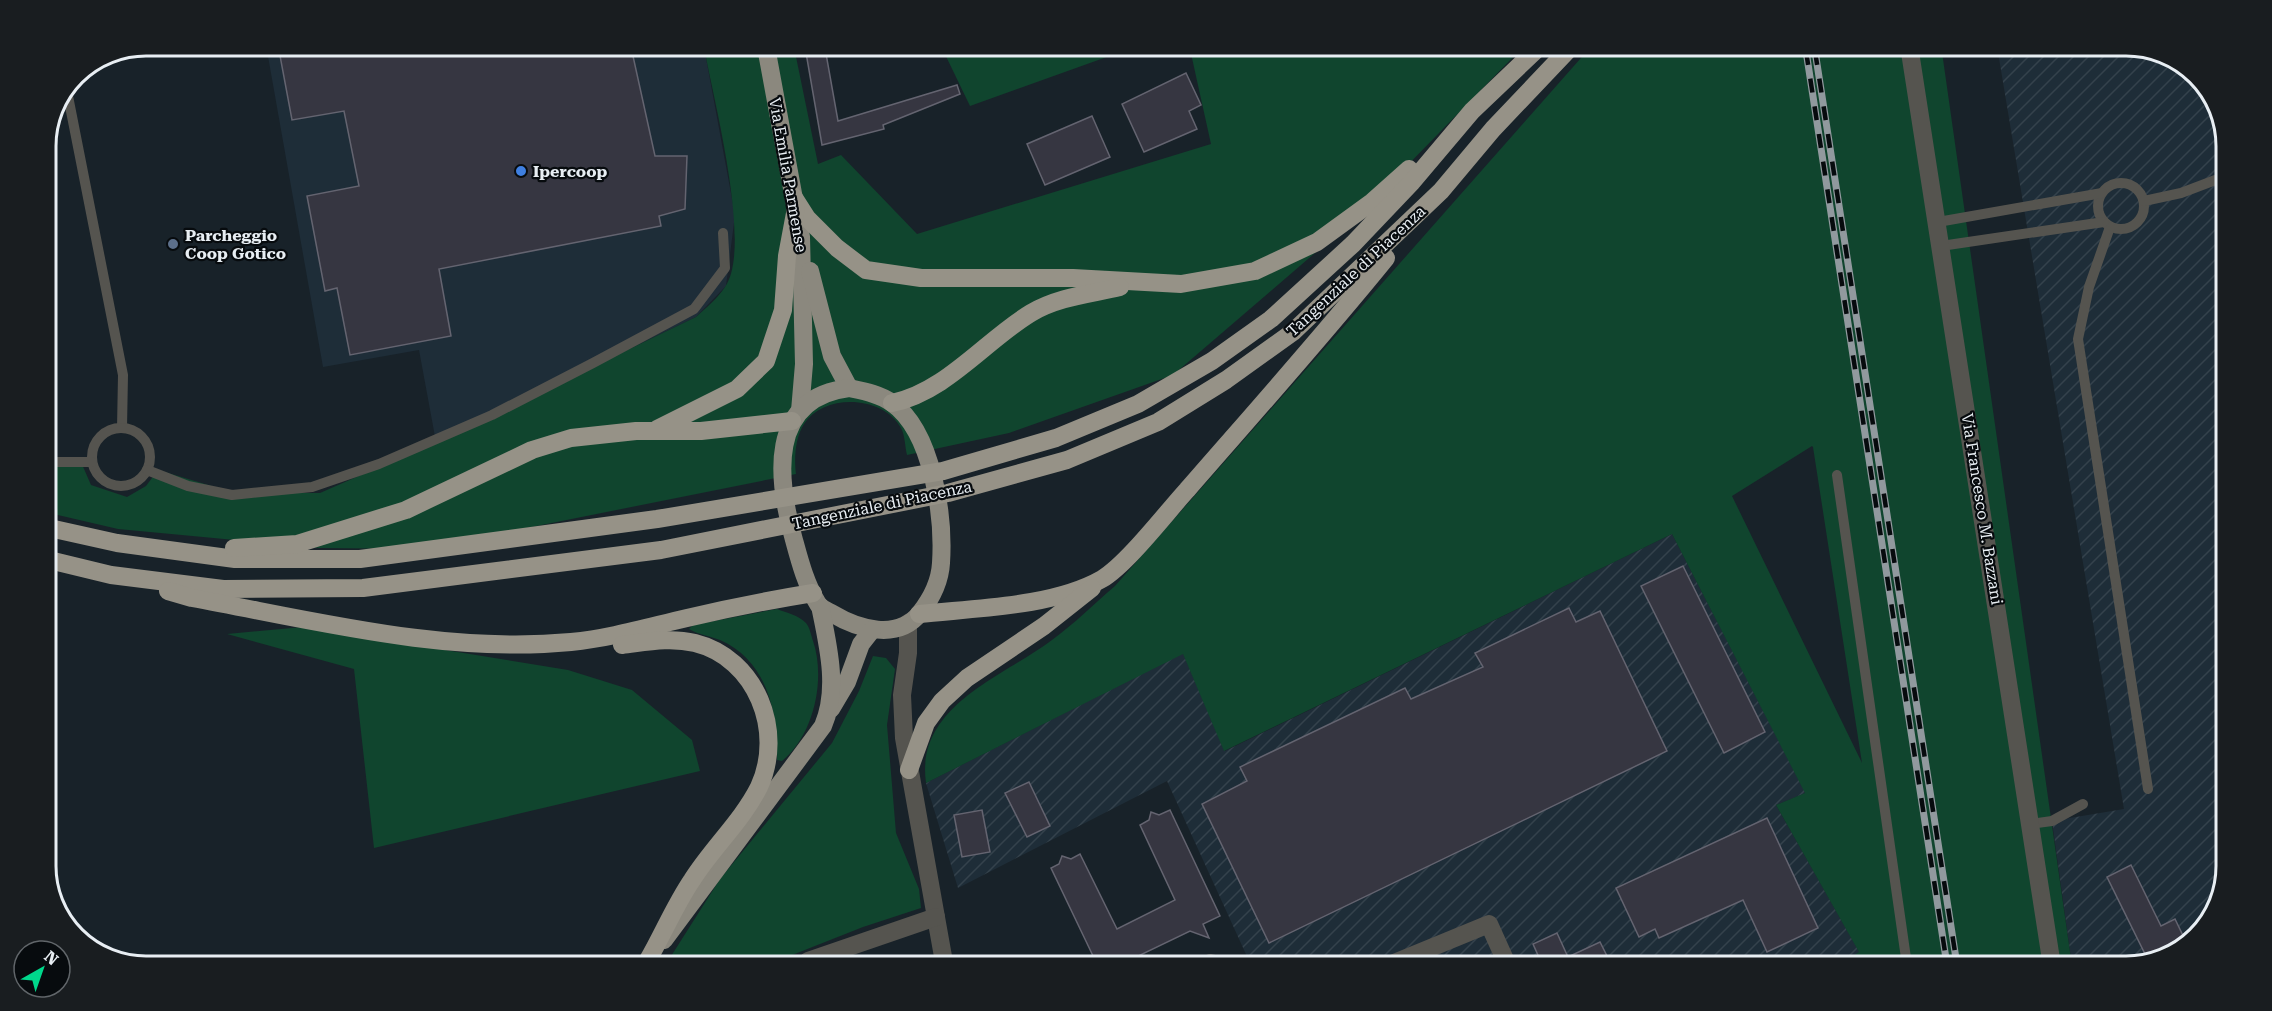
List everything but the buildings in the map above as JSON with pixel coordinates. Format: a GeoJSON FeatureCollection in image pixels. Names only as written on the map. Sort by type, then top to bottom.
{"type":"FeatureCollection","features":[{"type":"Feature","properties":{"kind":"highway","name":"Tangenziale di Piacenza"},"geometry":{"type":"LineString","coordinates":[[56,529],[117,543],[235,559],[360,559],[657,519],[943,471],[1056,438],[1138,404],[1212,362],[1271,319],[1353,244],[1412,182],[1472,111],[1530,56]]}},
{"type":"Feature","properties":{"kind":"highway","name":"Tangenziale di Piacenza"},"geometry":{"type":"LineString","coordinates":[[56,562],[111,575],[223,589],[363,588],[661,550],[948,493],[1067,460],[1158,422],[1226,380],[1293,332],[1441,192],[1494,129],[1562,56]]}},
{"type":"Feature","properties":{"kind":"highway"},"geometry":{"type":"LineString","coordinates":[[795,202],[807,218],[837,248],[867,270],[921,278],[1073,278],[1181,284],[1255,271],[1317,242],[1372,202],[1472,111]]}},
{"type":"Feature","properties":{"kind":"highway"},"geometry":{"type":"LineString","coordinates":[[909,770],[926,723],[942,701],[967,678],[1074,604],[1139,544],[1304,358],[1441,192]]}},
{"type":"Feature","properties":{"kind":"highway"},"geometry":{"type":"LineString","coordinates":[[651,431],[736,389],[766,360],[783,310],[787,255],[795,202]]}},
{"type":"Feature","properties":{"kind":"highway"},"geometry":{"type":"LineString","coordinates":[[892,403],[911,399],[933,386],[1031,313],[1055,301],[1136,283]]}},
{"type":"Feature","properties":{"kind":"highway"},"geometry":{"type":"LineString","coordinates":[[117,543],[224,548],[297,544],[406,510],[532,450],[571,438],[651,431],[701,431],[796,416]]}},
{"type":"Feature","properties":{"kind":"highway"},"geometry":{"type":"LineString","coordinates":[[111,575],[192,598],[393,635],[450,643],[570,642],[619,636],[729,608],[816,600]]}},
{"type":"Feature","properties":{"kind":"highway"},"geometry":{"type":"LineString","coordinates":[[914,619],[1027,602],[1074,591],[1104,578]]}},
{"type":"Feature","properties":{"kind":"highway"},"geometry":{"type":"LineString","coordinates":[[570,642],[608,647],[664,639],[696,644],[729,658],[746,674],[761,702],[768,727],[767,760],[759,785],[692,879],[651,956]]}},
{"type":"Feature","properties":{"kind":"main road","name":"Via Emilia Parmense"},"geometry":{"type":"LineString","coordinates":[[768,56],[801,237],[804,319],[796,416]]}},
{"type":"Feature","properties":{"kind":"main road"},"geometry":{"type":"LineString","coordinates":[[801,237],[832,356],[849,388]]}},
{"type":"Feature","properties":{"kind":"main road"},"geometry":{"type":"LineString","coordinates":[[816,600],[841,619],[872,630],[914,619],[934,592],[941,565],[935,488],[927,456],[913,427],[892,403],[871,393],[849,388],[832,390],[814,398],[796,416],[783,447],[782,476],[786,513],[807,582],[816,600],[830,656],[831,709]]}},
{"type":"Feature","properties":{"kind":"main road"},"geometry":{"type":"LineString","coordinates":[[652,956],[811,744],[848,682],[861,644],[872,630]]}},
{"type":"Feature","properties":{"kind":"street","name":"Via Francesco M. Bazzani"},"geometry":{"type":"LineString","coordinates":[[1911,56],[2050,956]]}},
{"type":"Feature","properties":{"kind":"street"},"geometry":{"type":"LineString","coordinates":[[914,619],[902,704],[909,770],[943,956]]}},
{"type":"Feature","properties":{"kind":"street"},"geometry":{"type":"LineString","coordinates":[[822,956],[936,916]]}},
{"type":"Feature","properties":{"kind":"street"},"geometry":{"type":"LineString","coordinates":[[1411,956],[1490,924],[1504,956]]}},
{"type":"Feature","properties":{"kind":"lane"},"geometry":{"type":"LineString","coordinates":[[69,100],[123,375],[122,428]]}},
{"type":"Feature","properties":{"kind":"lane"},"geometry":{"type":"LineString","coordinates":[[2144,201],[2181,193],[2216,180]]}},
{"type":"Feature","properties":{"kind":"lane"},"geometry":{"type":"LineString","coordinates":[[1938,222],[2102,193],[2114,184],[2121,183],[2135,188],[2144,201],[2144,208],[2138,222],[2125,229],[2107,225],[1941,246]]}},
{"type":"Feature","properties":{"kind":"lane"},"geometry":{"type":"LineString","coordinates":[[2102,193],[2098,208],[2107,225],[2089,288],[2078,339],[2148,789]]}},
{"type":"Feature","properties":{"kind":"lane"},"geometry":{"type":"LineString","coordinates":[[147,470],[188,486],[232,495],[312,487],[379,464],[492,415],[694,309],[726,268],[723,233]]}},
{"type":"Feature","properties":{"kind":"lane"},"geometry":{"type":"LineString","coordinates":[[122,428],[131,429],[146,442],[149,451],[147,470],[134,482],[117,485],[101,477],[93,462],[92,453],[99,438],[113,429],[122,428]]}},
{"type":"Feature","properties":{"kind":"lane"},"geometry":{"type":"LineString","coordinates":[[56,462],[93,462]]}},
{"type":"Feature","properties":{"kind":"lane"},"geometry":{"type":"LineString","coordinates":[[1837,475],[1906,956]]}},
{"type":"Feature","properties":{"kind":"lane"},"geometry":{"type":"LineString","coordinates":[[2030,824],[2052,821],[2083,804]]}},
{"type":"Feature","properties":{"kind":"shaded area"},"geometry":{"type":"Polygon","coordinates":[[[268,56],[706,56],[735,215],[726,286],[696,317],[436,442],[419,350],[323,367],[268,56]]]}},
{"type":"Feature","properties":{"kind":"shaded area"},"geometry":{"type":"Polygon","coordinates":[[[1999,56],[2126,56],[2144,57],[2161,62],[2177,71],[2194,86],[2207,106],[2215,128],[2215,883],[2210,900],[2194,925],[2177,940],[2161,949],[2126,956],[2071,956],[2052,821],[2124,809],[1999,56]]]}},
{"type":"Feature","properties":{"kind":"shaded area"},"geometry":{"type":"Polygon","coordinates":[[[1672,534],[1806,793],[1776,805],[1860,953],[1855,956],[1247,956],[1167,781],[958,888],[926,783],[1183,653],[1225,751],[1672,534]]]}},
{"type":"Feature","properties":{"kind":"green space"},"geometry":{"type":"Polygon","coordinates":[[[706,56],[796,56],[818,164],[841,155],[917,234],[1211,144],[1192,56],[1514,56],[1358,216],[1173,375],[1009,433],[907,455],[901,428],[892,417],[868,404],[839,403],[813,414],[804,424],[796,449],[796,474],[422,549],[319,548],[118,529],[56,515],[56,463],[81,462],[91,485],[127,497],[146,486],[158,470],[235,493],[320,493],[436,442],[696,317],[725,287],[733,267],[735,240],[733,207],[722,135],[706,56]]]}},
{"type":"Feature","properties":{"kind":"green space"},"geometry":{"type":"Polygon","coordinates":[[[946,56],[1109,56],[970,106],[946,56]]]}},
{"type":"Feature","properties":{"kind":"green space"},"geometry":{"type":"Polygon","coordinates":[[[1583,56],[1943,56],[2071,956],[1853,956],[1859,952],[1776,805],[1805,793],[1672,534],[1224,751],[1183,654],[926,783],[926,756],[934,733],[948,714],[966,696],[1032,654],[1076,621],[1115,586],[1583,56]],[[1812,446],[1732,496],[1862,763],[1813,447],[1812,446]]]}},
{"type":"Feature","properties":{"kind":"green space"},"geometry":{"type":"Polygon","coordinates":[[[777,609],[796,616],[807,625],[817,656],[818,672],[814,706],[809,722],[793,750],[782,761],[777,760],[772,707],[759,675],[736,649],[720,640],[689,629],[693,625],[777,609]]]}},
{"type":"Feature","properties":{"kind":"green space"},"geometry":{"type":"Polygon","coordinates":[[[303,627],[568,670],[632,690],[692,740],[700,771],[374,848],[354,669],[227,634],[303,627]]]}},
{"type":"Feature","properties":{"kind":"green space"},"geometry":{"type":"Polygon","coordinates":[[[873,656],[886,658],[895,669],[887,725],[896,833],[919,889],[921,908],[863,927],[790,956],[671,956],[720,879],[832,743],[859,691],[873,656]]]}},
{"type":"Feature","properties":{"kind":"railway"},"geometry":{"type":"LineString","coordinates":[[1807,56],[1946,956]]}},
{"type":"Feature","properties":{"kind":"railway"},"geometry":{"type":"LineString","coordinates":[[1816,56],[1956,956]]}},
{"type":"Feature","properties":{"kind":"place","name":"Ipercoop"},"geometry":{"type":"Point","coordinates":[521,171]}},
{"type":"Feature","properties":{"kind":"place","name":"Parcheggio Coop Gotico"},"geometry":{"type":"Point","coordinates":[173,244]}}]}
